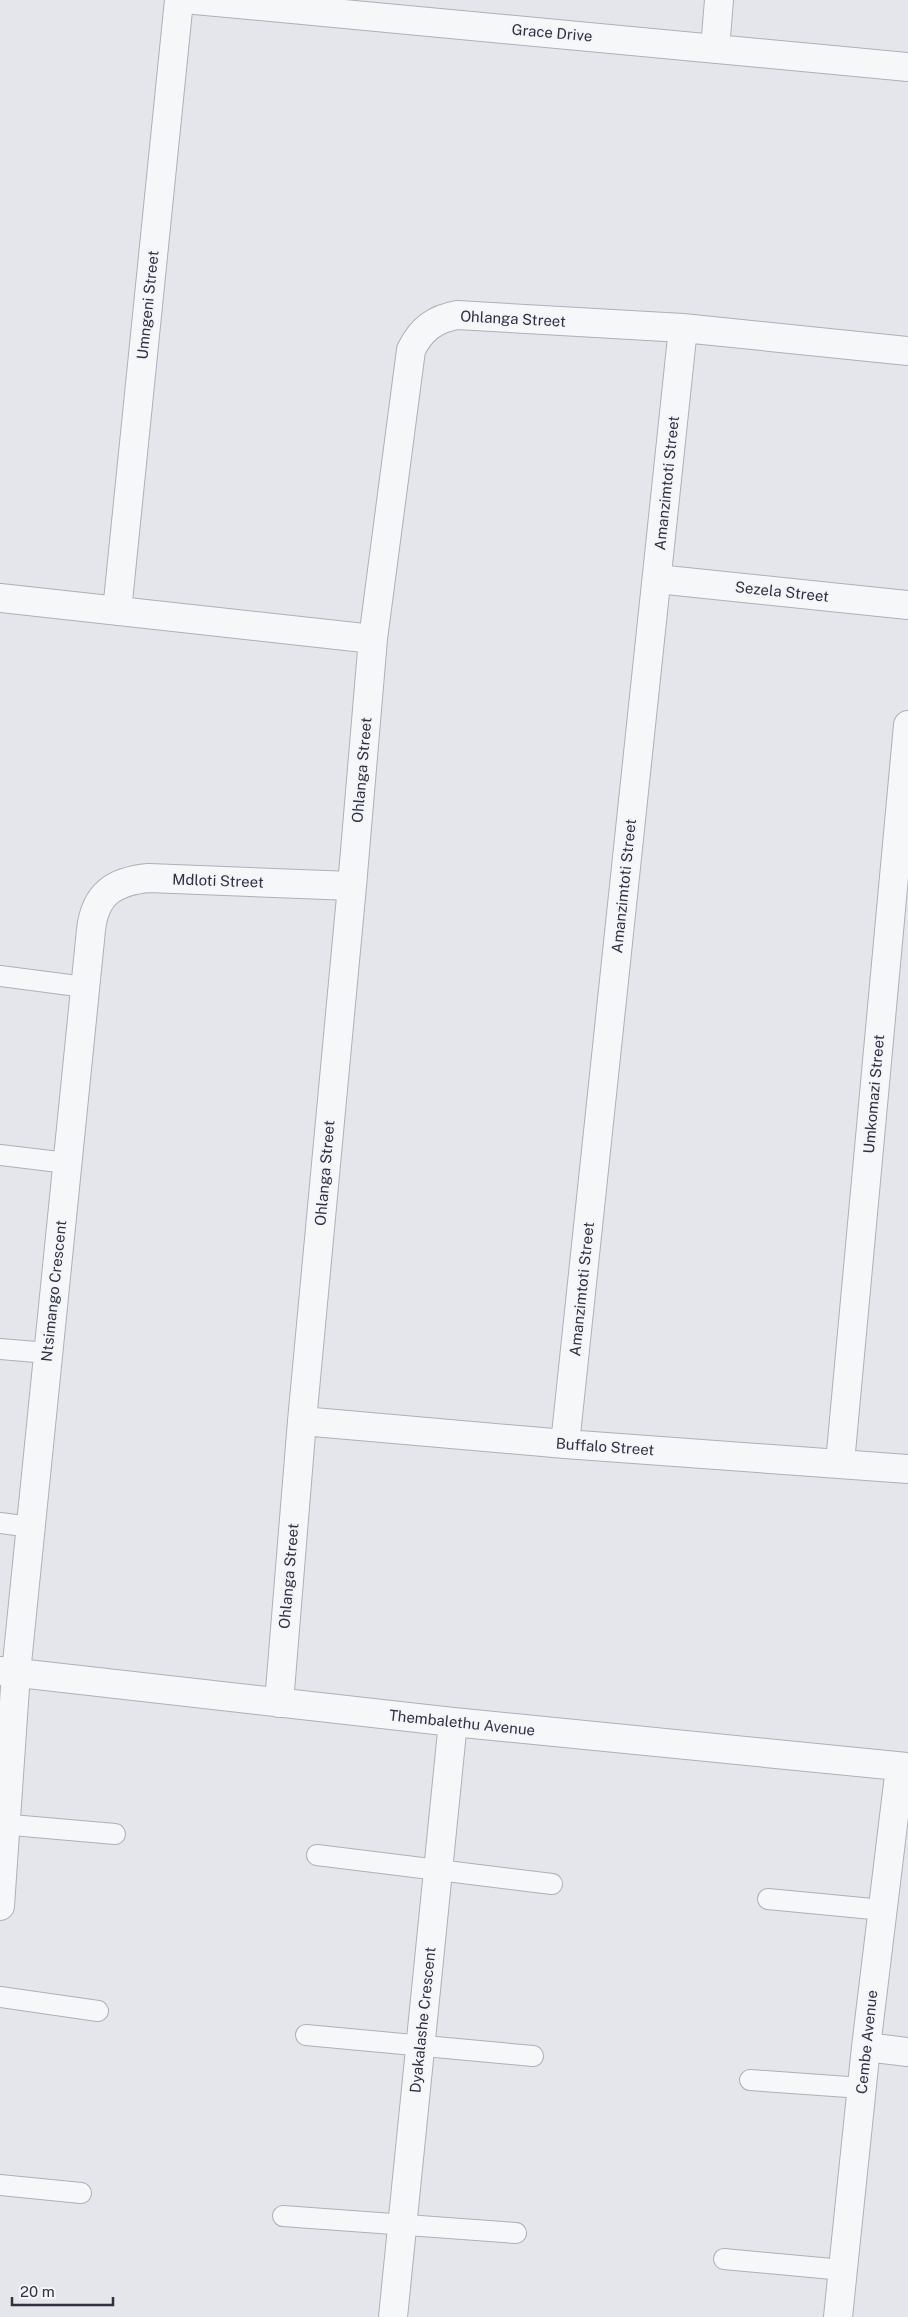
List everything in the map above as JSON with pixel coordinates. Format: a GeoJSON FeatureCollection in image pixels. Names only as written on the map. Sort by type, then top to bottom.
{"type":"FeatureCollection","features":[{"type":"Feature","properties":{"kind":"street","name":"Umngeni Street"},"geometry":{"type":"LineString","coordinates":[[117,611],[179,0]]}},
{"type":"Feature","properties":{"kind":"street","name":"Grace Drive"},"geometry":{"type":"LineString","coordinates":[[195,0],[908,67]]}},
{"type":"Feature","properties":{"kind":"street"},"geometry":{"type":"LineString","coordinates":[[715,49],[719,0]]}},
{"type":"Feature","properties":{"kind":"street","name":"Ohlanga Street"},"geometry":{"type":"LineString","coordinates":[[279,1702],[302,1421],[373,639],[411,350],[417,337],[425,329],[442,318],[457,315],[683,328],[908,350]]}},
{"type":"Feature","properties":{"kind":"street","name":"Amanzimtoti Street"},"geometry":{"type":"LineString","coordinates":[[565,1444],[683,328]]}},
{"type":"Feature","properties":{"kind":"street","name":"Sezela Street"},"geometry":{"type":"LineString","coordinates":[[657,578],[908,605]]}},
{"type":"Feature","properties":{"kind":"street"},"geometry":{"type":"LineString","coordinates":[[0,598],[373,639]]}},
{"type":"Feature","properties":{"kind":"street","name":"Umkomazi Street"},"geometry":{"type":"LineString","coordinates":[[840,1464],[908,725]]}},
{"type":"Feature","properties":{"kind":"street","name":"Mdloti Street"},"geometry":{"type":"LineString","coordinates":[[95,909],[110,889],[133,879],[149,878],[352,886]]}},
{"type":"Feature","properties":{"kind":"street","name":"Ntsimango Crescent"},"geometry":{"type":"LineString","coordinates":[[8,1672],[30,1527],[92,920],[95,909]]}},
{"type":"Feature","properties":{"kind":"street","name":"Buffalo Street"},"geometry":{"type":"LineString","coordinates":[[302,1421],[565,1444],[908,1469]]}},
{"type":"Feature","properties":{"kind":"street"},"geometry":{"type":"LineString","coordinates":[[0,1906],[8,1672]]}},
{"type":"Feature","properties":{"kind":"street","name":"Thembalethu Avenue"},"geometry":{"type":"LineString","coordinates":[[8,1672],[453,1722],[904,1767]]}},
{"type":"Feature","properties":{"kind":"street","name":"Dyakalashe Crescent"},"geometry":{"type":"LineString","coordinates":[[394,2317],[453,1722]]}},
{"type":"Feature","properties":{"kind":"street","name":"Cembe Avenue"},"geometry":{"type":"LineString","coordinates":[[838,2317],[866,2047],[883,1910],[904,1767]]}},
{"type":"Feature","properties":{"kind":"street"},"geometry":{"type":"LineString","coordinates":[[866,2047],[908,2052]]}},
{"type":"Feature","properties":{"kind":"lane"},"geometry":{"type":"LineString","coordinates":[[0,976],[85,987]]}},
{"type":"Feature","properties":{"kind":"lane"},"geometry":{"type":"LineString","coordinates":[[0,1155],[67,1163]]}},
{"type":"Feature","properties":{"kind":"lane"},"geometry":{"type":"LineString","coordinates":[[0,1349],[48,1353]]}},
{"type":"Feature","properties":{"kind":"lane"},"geometry":{"type":"LineString","coordinates":[[0,1524],[30,1527]]}},
{"type":"Feature","properties":{"kind":"lane"},"geometry":{"type":"LineString","coordinates":[[3,1824],[114,1834]]}},
{"type":"Feature","properties":{"kind":"lane"},"geometry":{"type":"LineString","coordinates":[[318,1855],[552,1884]]}},
{"type":"Feature","properties":{"kind":"lane"},"geometry":{"type":"LineString","coordinates":[[768,1899],[883,1910]]}},
{"type":"Feature","properties":{"kind":"lane"},"geometry":{"type":"LineString","coordinates":[[0,1997],[98,2011]]}},
{"type":"Feature","properties":{"kind":"lane"},"geometry":{"type":"LineString","coordinates":[[306,2035],[533,2056]]}},
{"type":"Feature","properties":{"kind":"lane"},"geometry":{"type":"LineString","coordinates":[[750,2080],[862,2088]]}},
{"type":"Feature","properties":{"kind":"lane"},"geometry":{"type":"LineString","coordinates":[[0,2185],[81,2193]]}},
{"type":"Feature","properties":{"kind":"lane"},"geometry":{"type":"LineString","coordinates":[[283,2216],[516,2234]]}},
{"type":"Feature","properties":{"kind":"lane"},"geometry":{"type":"LineString","coordinates":[[724,2259],[843,2270]]}}]}
